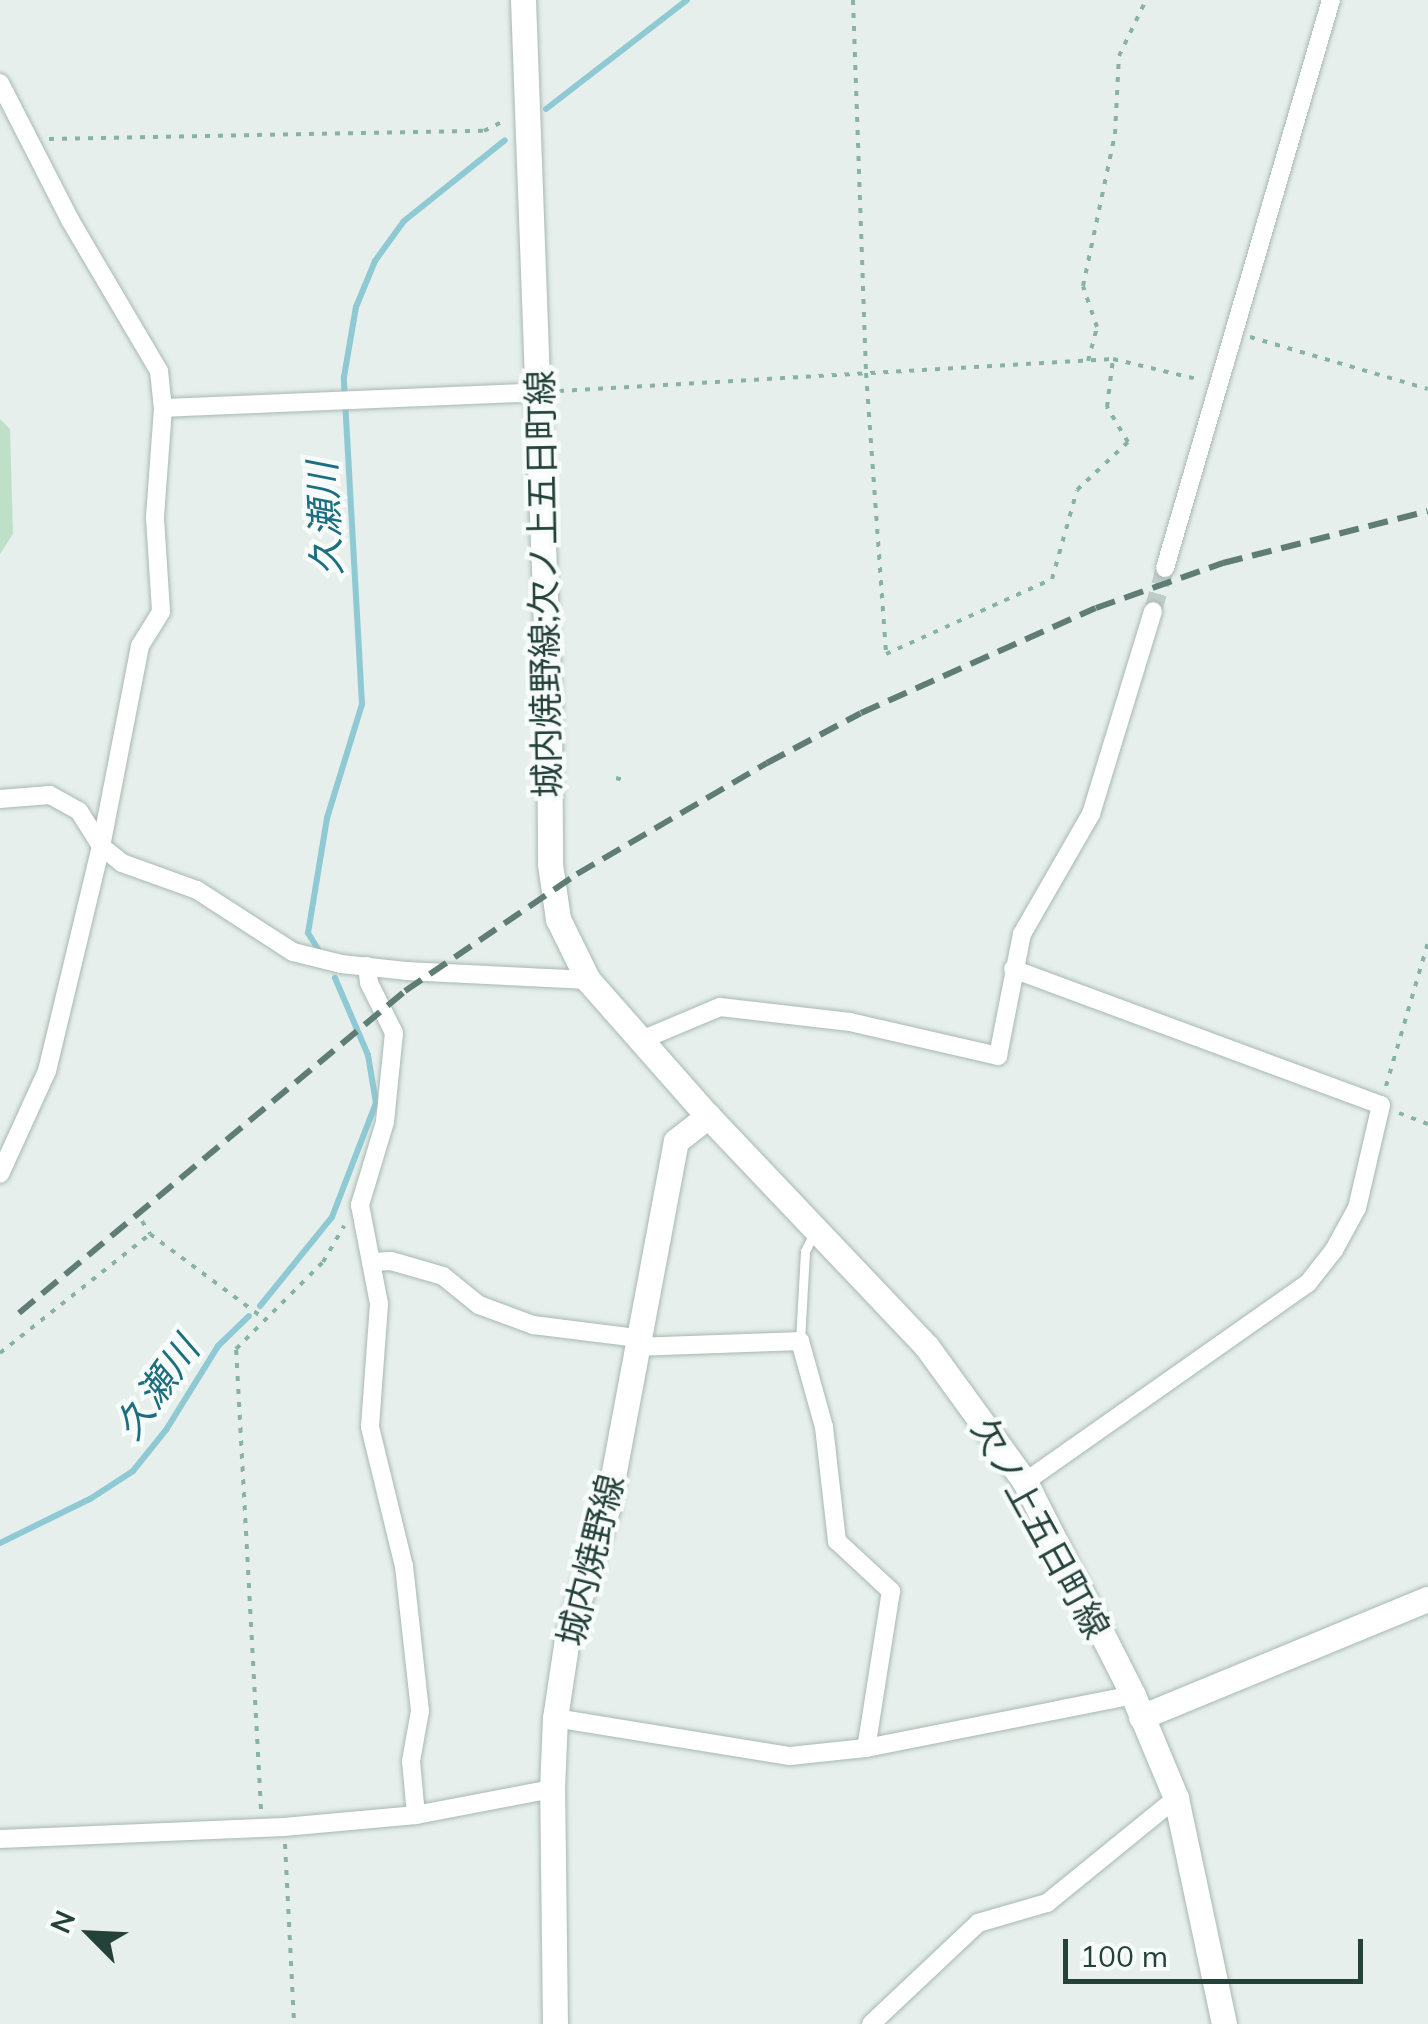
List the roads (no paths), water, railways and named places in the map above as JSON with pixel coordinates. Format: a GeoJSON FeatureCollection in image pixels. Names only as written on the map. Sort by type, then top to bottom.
{"type":"FeatureCollection","features":[{"type":"Feature","properties":{"kind":"main road","name":"城内焼野線;欠ノ上五日町線"},"geometry":{"type":"LineString","coordinates":[[523,0],[539,392],[550,864],[558,919],[588,980],[708,1116]]}},
{"type":"Feature","properties":{"kind":"main road","name":"欠ノ上五日町線"},"geometry":{"type":"LineString","coordinates":[[708,1116],[927,1348],[977,1410],[1025,1482],[1137,1706],[1176,1798],[1224,2024]]}},
{"type":"Feature","properties":{"kind":"main road","name":"城内焼野線"},"geometry":{"type":"LineString","coordinates":[[555,2024],[552,1788],[555,1718],[567,1640],[607,1509],[676,1141],[708,1116]]}},
{"type":"Feature","properties":{"kind":"main road"},"geometry":{"type":"LineString","coordinates":[[1137,1706],[1428,1599]]}},
{"type":"Feature","properties":{"kind":"street"},"geometry":{"type":"LineString","coordinates":[[1165,568],[1331,0]]}},
{"type":"Feature","properties":{"kind":"street"},"geometry":{"type":"LineString","coordinates":[[0,82],[70,220],[159,371],[163,408],[155,518],[161,612],[140,646],[101,846],[47,1072],[0,1174]]}},
{"type":"Feature","properties":{"kind":"street"},"geometry":{"type":"LineString","coordinates":[[163,408],[539,392]]}},
{"type":"Feature","properties":{"kind":"street"},"geometry":{"type":"LineString","coordinates":[[640,1041],[720,1007],[850,1022],[998,1056],[1022,934],[1091,814],[1153,611]]}},
{"type":"Feature","properties":{"kind":"street"},"geometry":{"type":"LineString","coordinates":[[0,800],[50,796],[79,811],[101,846],[122,862],[197,890],[293,952],[367,966],[588,980]]}},
{"type":"Feature","properties":{"kind":"street"},"geometry":{"type":"LineString","coordinates":[[367,966],[369,983],[394,1033],[386,1122],[360,1205],[379,1304],[370,1427],[404,1566],[420,1710],[411,1761],[416,1815]]}},
{"type":"Feature","properties":{"kind":"street"},"geometry":{"type":"LineString","coordinates":[[1013,969],[1381,1106],[1356,1208],[1334,1250],[1308,1283],[1025,1482]]}},
{"type":"Feature","properties":{"kind":"street"},"geometry":{"type":"LineString","coordinates":[[371,1262],[391,1261],[443,1276],[478,1306],[533,1325],[637,1342],[800,1341],[824,1427],[837,1541],[891,1591],[866,1748]]}},
{"type":"Feature","properties":{"kind":"street"},"geometry":{"type":"LineString","coordinates":[[555,1718],[790,1756],[1137,1706]]}},
{"type":"Feature","properties":{"kind":"street"},"geometry":{"type":"LineString","coordinates":[[0,1839],[262,1829],[416,1815],[552,1788]]}},
{"type":"Feature","properties":{"kind":"street"},"geometry":{"type":"LineString","coordinates":[[871,2024],[978,1923],[1046,1903],[1176,1798]]}},
{"type":"Feature","properties":{"kind":"lane"},"geometry":{"type":"LineString","coordinates":[[800,1341],[805,1251],[815,1230]]}},
{"type":"Feature","properties":{"kind":"waterway","name":"久瀬川"},"geometry":{"type":"LineString","coordinates":[[546,109],[687,0]]}},
{"type":"Feature","properties":{"kind":"waterway","name":"久瀬川"},"geometry":{"type":"LineString","coordinates":[[318,949],[308,933],[327,818],[362,704],[344,377],[356,307],[375,261],[404,221],[505,140]]}},
{"type":"Feature","properties":{"kind":"waterway","name":"久瀬川"},"geometry":{"type":"LineString","coordinates":[[260,1306],[332,1217],[376,1103],[368,1055],[335,978]]}},
{"type":"Feature","properties":{"kind":"waterway","name":"久瀬川"},"geometry":{"type":"LineString","coordinates":[[0,1543],[90,1499],[133,1471],[166,1430],[218,1346],[249,1316]]}},
{"type":"Feature","properties":{"kind":"tunnel"},"geometry":{"type":"LineString","coordinates":[[1153,611],[1165,568]]}},
{"type":"Feature","properties":{"kind":"railway"},"geometry":{"type":"LineString","coordinates":[[19,1313],[405,991],[577,874],[767,763],[861,713],[1096,608],[1223,563],[1428,511]]}}]}
